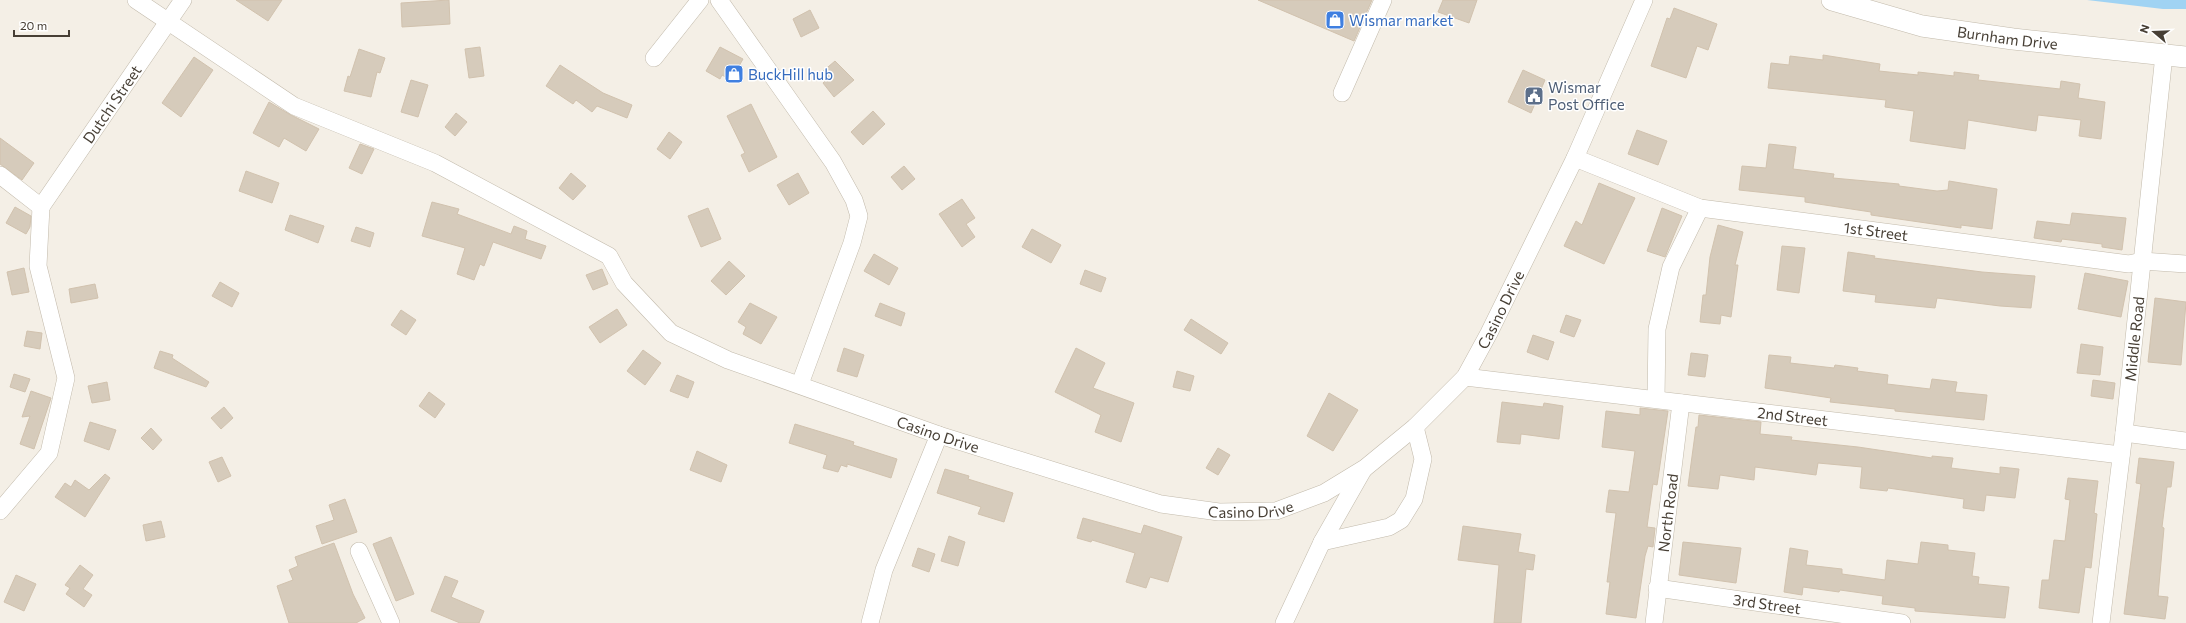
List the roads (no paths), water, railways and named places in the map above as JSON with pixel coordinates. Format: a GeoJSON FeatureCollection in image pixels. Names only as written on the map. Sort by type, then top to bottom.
{"type":"FeatureCollection","features":[{"type":"Feature","properties":{"kind":"street","name":"Casino Drive"},"geometry":{"type":"LineString","coordinates":[[136,0],[294,106],[436,163],[609,256],[624,284],[671,333],[728,360],[800,384],[939,435],[1161,504],[1219,512],[1276,511],[1324,493],[1365,468],[1415,427],[1465,377],[1489,334],[1575,158],[1644,0]]}},
{"type":"Feature","properties":{"kind":"street","name":"Dutchi Street"},"geometry":{"type":"LineString","coordinates":[[41,207],[183,0]]}},
{"type":"Feature","properties":{"kind":"street"},"geometry":{"type":"LineString","coordinates":[[654,58],[700,0]]}},
{"type":"Feature","properties":{"kind":"street"},"geometry":{"type":"LineString","coordinates":[[719,0],[833,162],[854,200],[859,216],[852,243],[800,384]]}},
{"type":"Feature","properties":{"kind":"street"},"geometry":{"type":"LineString","coordinates":[[1342,93],[1383,0]]}},
{"type":"Feature","properties":{"kind":"street","name":"Burnham Drive"},"geometry":{"type":"LineString","coordinates":[[1832,0],[1922,26],[2164,56],[2186,57]]}},
{"type":"Feature","properties":{"kind":"street","name":"Middle Road"},"geometry":{"type":"LineString","coordinates":[[2101,623],[2124,433],[2164,56]]}},
{"type":"Feature","properties":{"kind":"street","name":"1st Street"},"geometry":{"type":"LineString","coordinates":[[1575,158],[1700,208],[2129,264],[2142,261],[2186,264]]}},
{"type":"Feature","properties":{"kind":"street"},"geometry":{"type":"LineString","coordinates":[[0,175],[41,207],[38,266],[66,378],[49,453],[0,511]]}},
{"type":"Feature","properties":{"kind":"street"},"geometry":{"type":"LineString","coordinates":[[1656,399],[1657,329],[1671,267],[1700,208]]}},
{"type":"Feature","properties":{"kind":"street","name":"2nd Street"},"geometry":{"type":"LineString","coordinates":[[1465,377],[2121,455]]}},
{"type":"Feature","properties":{"kind":"street","name":"North Road"},"geometry":{"type":"LineString","coordinates":[[1654,623],[1656,588],[1681,403]]}},
{"type":"Feature","properties":{"kind":"street"},"geometry":{"type":"LineString","coordinates":[[1322,542],[1389,527],[1401,520],[1414,499],[1423,459],[1415,427]]}},
{"type":"Feature","properties":{"kind":"street"},"geometry":{"type":"LineString","coordinates":[[2124,433],[2186,441]]}},
{"type":"Feature","properties":{"kind":"street"},"geometry":{"type":"LineString","coordinates":[[870,623],[884,570],[939,435]]}},
{"type":"Feature","properties":{"kind":"street"},"geometry":{"type":"LineString","coordinates":[[1284,623],[1322,542],[1365,468]]}},
{"type":"Feature","properties":{"kind":"street"},"geometry":{"type":"LineString","coordinates":[[359,550],[391,623]]}},
{"type":"Feature","properties":{"kind":"street","name":"3rd Street"},"geometry":{"type":"LineString","coordinates":[[1656,588],[1902,623]]}},
{"type":"Feature","properties":{"kind":"water"},"geometry":{"type":"Polygon","coordinates":[[[2087,0],[2186,0],[2186,9],[2163,9],[2087,0]]]}},
{"type":"Feature","properties":{"kind":"place","name":"Wismar market"},"geometry":{"type":"Point","coordinates":[1335,20]}},
{"type":"Feature","properties":{"kind":"place","name":"BuckHill hub"},"geometry":{"type":"Point","coordinates":[734,74]}},
{"type":"Feature","properties":{"kind":"place","name":"Wismar Post Office"},"geometry":{"type":"Point","coordinates":[1534,96]}}]}
